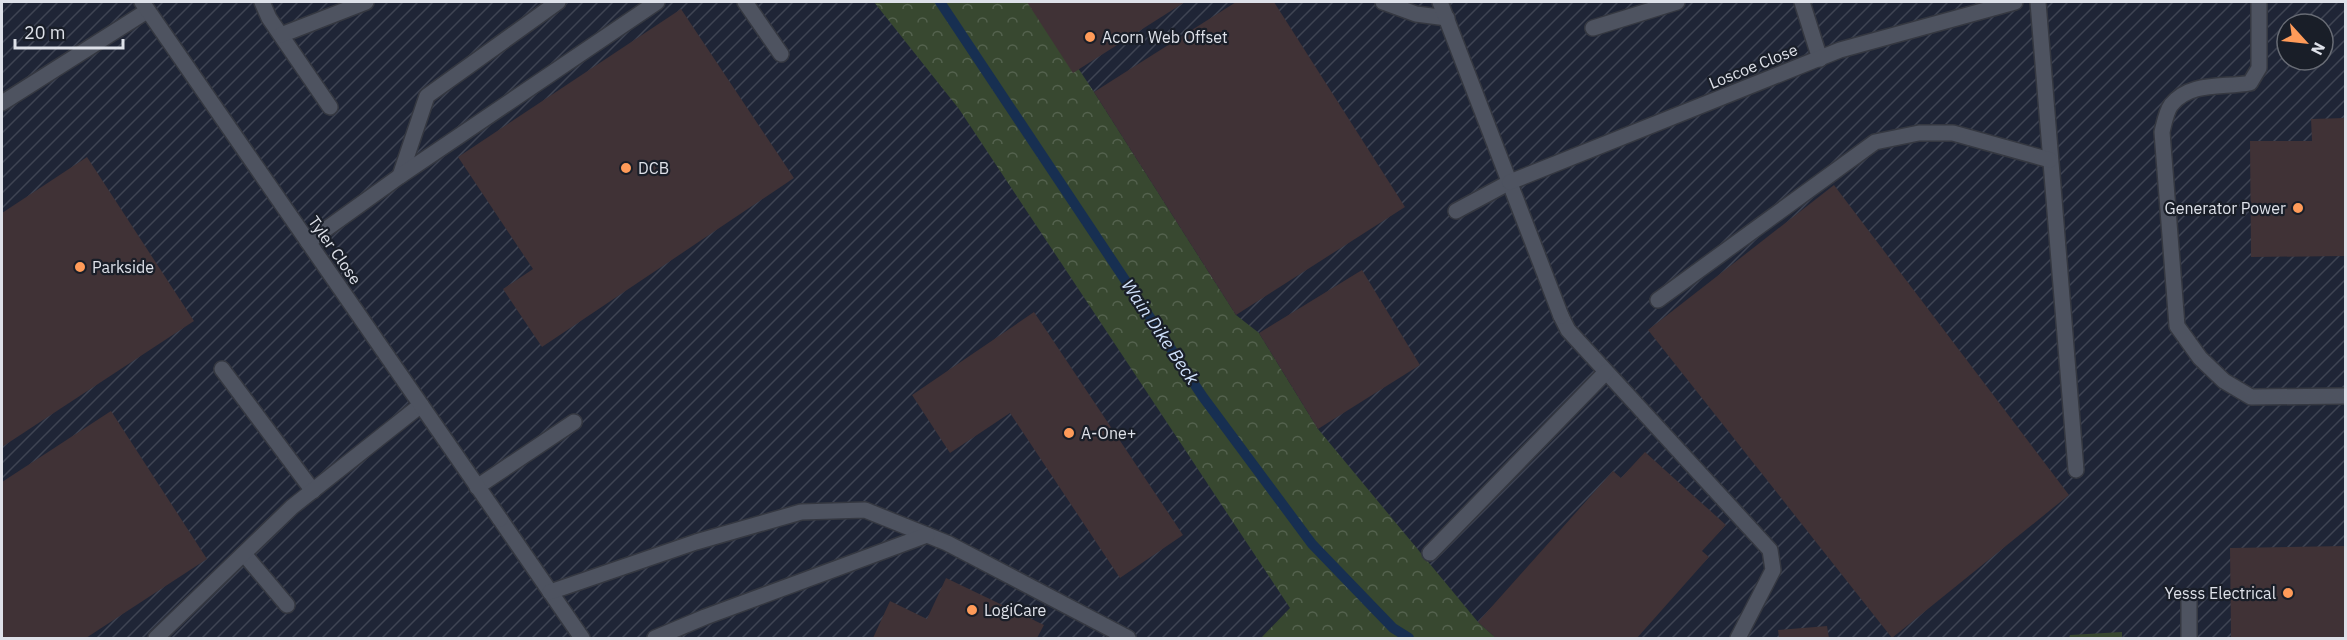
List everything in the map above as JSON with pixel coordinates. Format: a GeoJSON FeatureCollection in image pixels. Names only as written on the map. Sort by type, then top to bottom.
{"type":"FeatureCollection","features":[{"type":"Feature","properties":{"kind":"street"},"geometry":{"type":"LineString","coordinates":[[262,2],[269,18],[330,107]]}},
{"type":"Feature","properties":{"kind":"street"},"geometry":{"type":"LineString","coordinates":[[281,35],[366,2]]}},
{"type":"Feature","properties":{"kind":"street"},"geometry":{"type":"LineString","coordinates":[[400,176],[426,96],[558,2]]}},
{"type":"Feature","properties":{"kind":"street"},"geometry":{"type":"LineString","coordinates":[[308,242],[400,176],[657,2]]}},
{"type":"Feature","properties":{"kind":"street"},"geometry":{"type":"LineString","coordinates":[[745,2],[781,54]]}},
{"type":"Feature","properties":{"kind":"street"},"geometry":{"type":"LineString","coordinates":[[1383,2],[1416,14],[1447,18]]}},
{"type":"Feature","properties":{"kind":"street"},"geometry":{"type":"LineString","coordinates":[[1440,2],[1568,330],[1770,550],[1773,570],[1738,639]]}},
{"type":"Feature","properties":{"kind":"street"},"geometry":{"type":"LineString","coordinates":[[1593,28],[1677,2]]}},
{"type":"Feature","properties":{"kind":"street"},"geometry":{"type":"LineString","coordinates":[[1802,2],[1820,59]]}},
{"type":"Feature","properties":{"kind":"street","name":"Loscoe Close"},"geometry":{"type":"LineString","coordinates":[[1456,211],[1510,182],[1840,50],[2015,2]]}},
{"type":"Feature","properties":{"kind":"street"},"geometry":{"type":"LineString","coordinates":[[2038,2],[2076,470]]}},
{"type":"Feature","properties":{"kind":"street"},"geometry":{"type":"LineString","coordinates":[[2259,2],[2259,68],[2250,83],[2231,87],[2205,87],[2187,92],[2170,106],[2162,132],[2177,326],[2200,358],[2224,381],[2251,397],[2346,396]]}},
{"type":"Feature","properties":{"kind":"street"},"geometry":{"type":"LineString","coordinates":[[2,103],[145,6]]}},
{"type":"Feature","properties":{"kind":"street","name":"Tyler Close"},"geometry":{"type":"LineString","coordinates":[[145,6],[582,639]]}},
{"type":"Feature","properties":{"kind":"street"},"geometry":{"type":"LineString","coordinates":[[1658,300],[1875,142],[1919,133],[1953,133],[2050,160]]}},
{"type":"Feature","properties":{"kind":"street"},"geometry":{"type":"LineString","coordinates":[[222,369],[313,491]]}},
{"type":"Feature","properties":{"kind":"street"},"geometry":{"type":"LineString","coordinates":[[1430,553],[1606,372]]}},
{"type":"Feature","properties":{"kind":"street"},"geometry":{"type":"LineString","coordinates":[[156,639],[292,507],[421,405]]}},
{"type":"Feature","properties":{"kind":"street"},"geometry":{"type":"LineString","coordinates":[[477,486],[574,422]]}},
{"type":"Feature","properties":{"kind":"street"},"geometry":{"type":"LineString","coordinates":[[550,592],[696,542],[801,512],[865,510],[947,543],[1128,639]]}},
{"type":"Feature","properties":{"kind":"street"},"geometry":{"type":"LineString","coordinates":[[655,639],[705,617],[927,535]]}},
{"type":"Feature","properties":{"kind":"street"},"geometry":{"type":"LineString","coordinates":[[244,554],[287,605]]}},
{"type":"Feature","properties":{"kind":"street"},"geometry":{"type":"LineString","coordinates":[[2189,597],[2189,639]]}},
{"type":"Feature","properties":{"kind":"shaded area"},"geometry":{"type":"Polygon","coordinates":[[[2,2],[2345,2],[2345,638],[2,638],[2,2]]]}},
{"type":"Feature","properties":{"kind":"green space"},"geometry":{"type":"Polygon","coordinates":[[[874,2],[1034,2],[1236,315],[1259,333],[1318,429],[1478,622],[1496,638],[1261,638],[1290,608],[959,109],[874,2]]]}},
{"type":"Feature","properties":{"kind":"green space"},"geometry":{"type":"Polygon","coordinates":[[[2122,632],[2122,638],[2069,638],[2070,635],[2122,632]]]}},
{"type":"Feature","properties":{"kind":"building","name":"Acorn Web Offset"},"geometry":{"type":"Polygon","coordinates":[[[1027,2],[1185,2],[1073,73],[1027,2]]]}},
{"type":"Feature","properties":{"kind":"building"},"geometry":{"type":"Polygon","coordinates":[[[1236,2],[1274,2],[1405,207],[1236,315],[1094,92],[1236,2]]]}},
{"type":"Feature","properties":{"kind":"building","name":"DCB"},"geometry":{"type":"Polygon","coordinates":[[[681,9],[794,178],[542,347],[503,289],[533,269],[458,157],[681,9]]]}},
{"type":"Feature","properties":{"kind":"building","name":"Generator Power"},"geometry":{"type":"Polygon","coordinates":[[[2345,118],[2346,256],[2251,257],[2250,141],[2312,141],[2311,119],[2345,118]]]}},
{"type":"Feature","properties":{"kind":"building","name":"Parkside"},"geometry":{"type":"Polygon","coordinates":[[[87,157],[194,321],[2,447],[2,213],[87,157]]]}},
{"type":"Feature","properties":{"kind":"building"},"geometry":{"type":"Polygon","coordinates":[[[1834,185],[2069,495],[1892,638],[1648,330],[1834,185]]]}},
{"type":"Feature","properties":{"kind":"building"},"geometry":{"type":"Polygon","coordinates":[[[1362,270],[1420,365],[1318,429],[1259,333],[1362,270]]]}},
{"type":"Feature","properties":{"kind":"building","name":"A-One+"},"geometry":{"type":"Polygon","coordinates":[[[1034,312],[1183,535],[1120,578],[1010,413],[950,453],[912,395],[1034,312]]]}},
{"type":"Feature","properties":{"kind":"building"},"geometry":{"type":"Polygon","coordinates":[[[111,411],[207,559],[86,638],[2,638],[2,482],[111,411]]]}},
{"type":"Feature","properties":{"kind":"building"},"geometry":{"type":"Polygon","coordinates":[[[1645,452],[1726,525],[1702,551],[1709,557],[1637,638],[1496,638],[1478,622],[1613,471],[1621,478],[1645,452]]]}},
{"type":"Feature","properties":{"kind":"building","name":"Yesss Electrical"},"geometry":{"type":"Polygon","coordinates":[[[2346,546],[2346,638],[2231,638],[2230,548],[2346,546]]]}},
{"type":"Feature","properties":{"kind":"building","name":"LogiCare"},"geometry":{"type":"Polygon","coordinates":[[[946,578],[1044,625],[1037,638],[873,638],[890,601],[927,619],[946,578]]]}},
{"type":"Feature","properties":{"kind":"building"},"geometry":{"type":"Polygon","coordinates":[[[1827,626],[1829,638],[1779,638],[1778,630],[1827,626]]]}},
{"type":"Feature","properties":{"kind":"waterway","name":"Wain Dike Beck"},"geometry":{"type":"LineString","coordinates":[[940,2],[1203,397],[1312,544],[1393,628],[1409,638]]}},
{"type":"Feature","properties":{"kind":"place","name":"Acorn Web Offset"},"geometry":{"type":"Point","coordinates":[1090,37]}},
{"type":"Feature","properties":{"kind":"place","name":"DCB"},"geometry":{"type":"Point","coordinates":[626,168]}},
{"type":"Feature","properties":{"kind":"place","name":"Generator Power"},"geometry":{"type":"Point","coordinates":[2298,208]}},
{"type":"Feature","properties":{"kind":"place","name":"Parkside"},"geometry":{"type":"Point","coordinates":[80,267]}},
{"type":"Feature","properties":{"kind":"place","name":"A-One+"},"geometry":{"type":"Point","coordinates":[1069,433]}},
{"type":"Feature","properties":{"kind":"place","name":"Yesss Electrical"},"geometry":{"type":"Point","coordinates":[2288,593]}},
{"type":"Feature","properties":{"kind":"place","name":"LogiCare"},"geometry":{"type":"Point","coordinates":[972,610]}}]}
